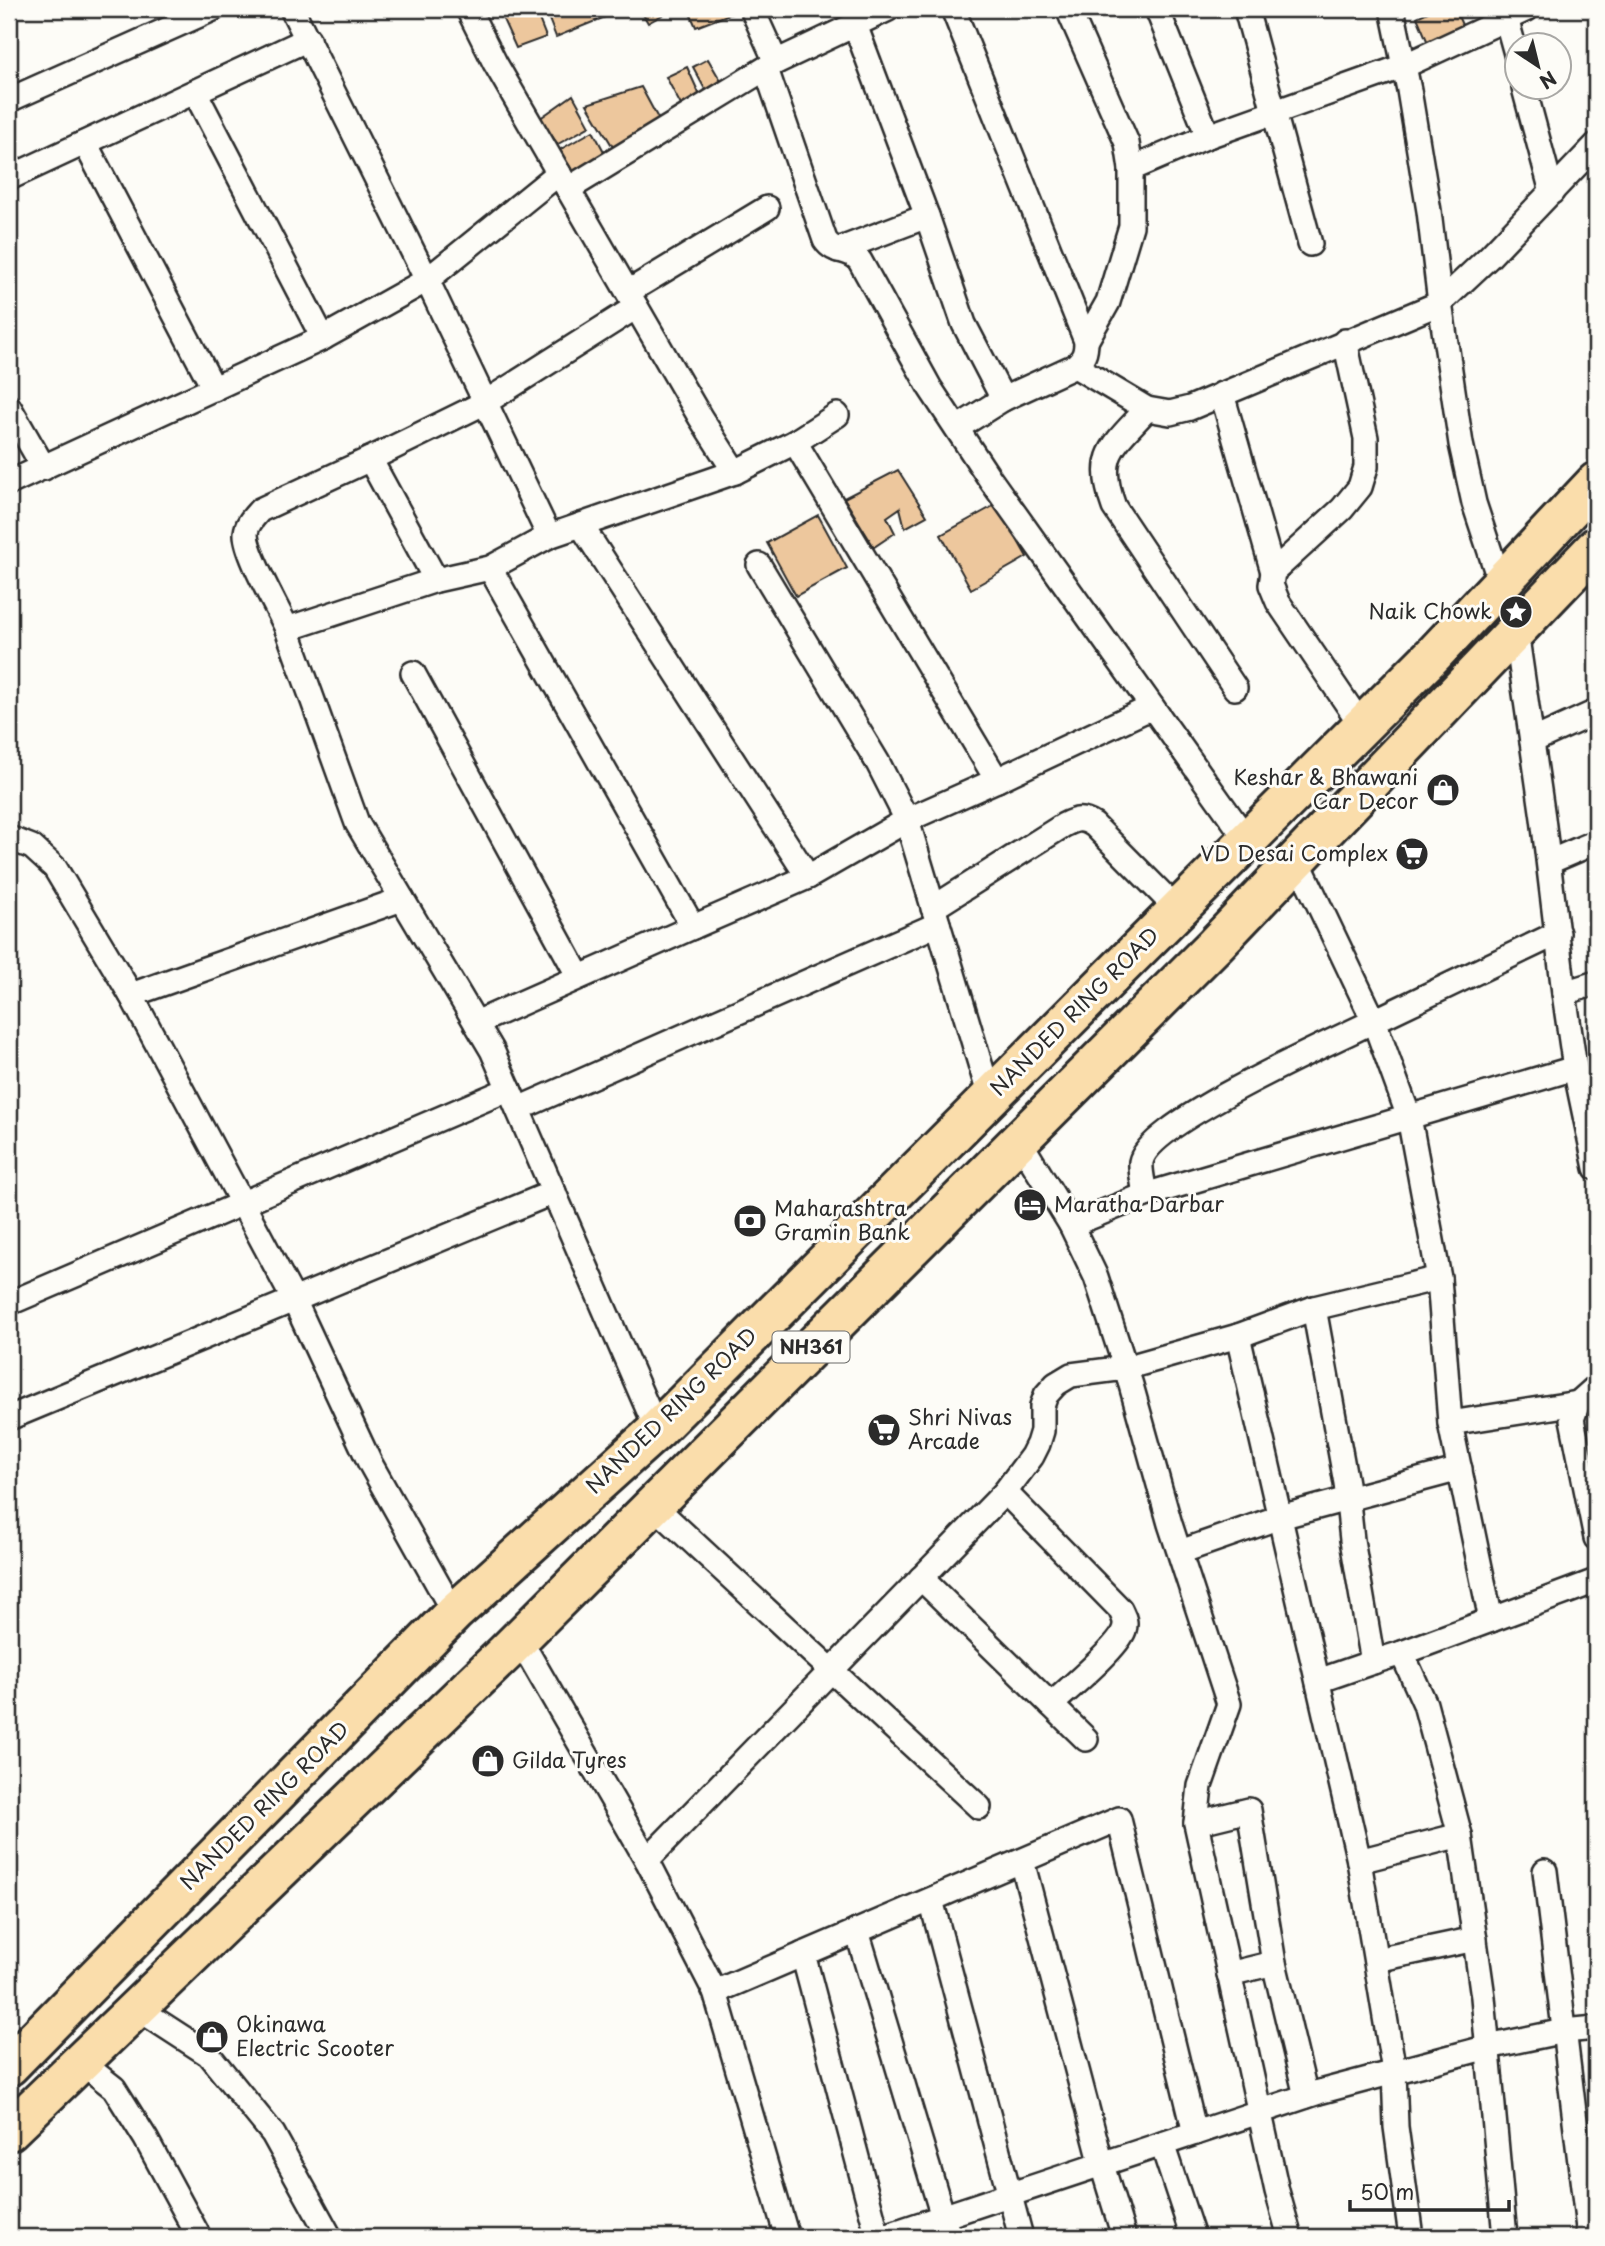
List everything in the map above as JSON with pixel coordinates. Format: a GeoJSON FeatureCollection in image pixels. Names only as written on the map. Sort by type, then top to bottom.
{"type":"FeatureCollection","features":[{"type":"Feature","properties":{"kind":"highway","name":"NANDED RING ROAD"},"geometry":{"type":"LineString","coordinates":[[9,2066],[454,1613],[657,1430],[1362,726],[1596,482]]}},
{"type":"Feature","properties":{"kind":"highway","name":"NH361"},"geometry":{"type":"LineString","coordinates":[[9,2131],[653,1505],[1215,944],[1516,631],[1594,555]]}},
{"type":"Feature","properties":{"kind":"street"},"geometry":{"type":"LineString","coordinates":[[9,100],[213,9]]}},
{"type":"Feature","properties":{"kind":"street"},"geometry":{"type":"LineString","coordinates":[[292,9],[427,280],[549,536]]}},
{"type":"Feature","properties":{"kind":"street"},"geometry":{"type":"LineString","coordinates":[[468,9],[495,63],[735,472]]}},
{"type":"Feature","properties":{"kind":"street"},"geometry":{"type":"LineString","coordinates":[[752,9],[825,240],[838,250],[851,252],[860,261],[930,388],[1037,546],[1247,840]]}},
{"type":"Feature","properties":{"kind":"street"},"geometry":{"type":"LineString","coordinates":[[9,483],[323,338],[427,280],[564,181],[771,65],[888,9]]}},
{"type":"Feature","properties":{"kind":"street"},"geometry":{"type":"LineString","coordinates":[[953,9],[1086,341],[1083,359],[1075,366],[1003,399],[957,428]]}},
{"type":"Feature","properties":{"kind":"street"},"geometry":{"type":"LineString","coordinates":[[1069,9],[1127,143],[1131,170],[1131,226],[1108,303],[1086,341]]}},
{"type":"Feature","properties":{"kind":"street"},"geometry":{"type":"LineString","coordinates":[[1157,9],[1209,136]]}},
{"type":"Feature","properties":{"kind":"street"},"geometry":{"type":"LineString","coordinates":[[1246,9],[1310,244]]}},
{"type":"Feature","properties":{"kind":"street"},"geometry":{"type":"LineString","coordinates":[[1392,9],[1429,211],[1461,444],[1474,503],[1516,631],[1575,1068],[1596,1168]]}},
{"type":"Feature","properties":{"kind":"street"},"geometry":{"type":"LineString","coordinates":[[1131,170],[1274,111],[1404,66],[1517,13],[1517,32]]}},
{"type":"Feature","properties":{"kind":"street"},"geometry":{"type":"LineString","coordinates":[[855,25],[928,216],[964,324],[1003,399]]}},
{"type":"Feature","properties":{"kind":"street"},"geometry":{"type":"LineString","coordinates":[[9,178],[308,39]]}},
{"type":"Feature","properties":{"kind":"street"},"geometry":{"type":"LineString","coordinates":[[195,92],[323,338]]}},
{"type":"Feature","properties":{"kind":"street"},"geometry":{"type":"LineString","coordinates":[[1528,102],[1552,192]]}},
{"type":"Feature","properties":{"kind":"street"},"geometry":{"type":"LineString","coordinates":[[85,143],[214,389]]}},
{"type":"Feature","properties":{"kind":"street"},"geometry":{"type":"LineString","coordinates":[[1075,366],[1147,409],[1170,413],[1190,408],[1440,303],[1489,257],[1596,145]]}},
{"type":"Feature","properties":{"kind":"street"},"geometry":{"type":"LineString","coordinates":[[657,1430],[492,1051],[357,823],[288,629],[248,547],[246,532],[250,521],[260,510],[485,401],[767,208]]}},
{"type":"Feature","properties":{"kind":"street"},"geometry":{"type":"LineString","coordinates":[[838,250],[928,216]]}},
{"type":"Feature","properties":{"kind":"street"},"geometry":{"type":"LineString","coordinates":[[1273,572],[1342,509],[1360,487],[1366,467],[1366,438],[1345,341]]}},
{"type":"Feature","properties":{"kind":"street"},"geometry":{"type":"LineString","coordinates":[[1222,394],[1273,572],[1271,585],[1278,602],[1362,726]]}},
{"type":"Feature","properties":{"kind":"street"},"geometry":{"type":"LineString","coordinates":[[9,407],[44,468]]}},
{"type":"Feature","properties":{"kind":"street"},"geometry":{"type":"LineString","coordinates":[[1147,409],[1119,439],[1105,462],[1105,483],[1114,507],[1235,688]]}},
{"type":"Feature","properties":{"kind":"street"},"geometry":{"type":"LineString","coordinates":[[288,629],[436,580],[490,568],[549,536],[735,472],[794,442],[837,415]]}},
{"type":"Feature","properties":{"kind":"street"},"geometry":{"type":"LineString","coordinates":[[794,442],[997,780]]}},
{"type":"Feature","properties":{"kind":"street"},"geometry":{"type":"LineString","coordinates":[[370,459],[436,580]]}},
{"type":"Feature","properties":{"kind":"street"},"geometry":{"type":"LineString","coordinates":[[581,525],[808,877]]}},
{"type":"Feature","properties":{"kind":"street"},"geometry":{"type":"LineString","coordinates":[[759,565],[878,763],[907,820],[990,1097]]}},
{"type":"Feature","properties":{"kind":"street"},"geometry":{"type":"LineString","coordinates":[[490,568],[693,928]]}},
{"type":"Feature","properties":{"kind":"street"},"geometry":{"type":"LineString","coordinates":[[413,673],[579,977]]}},
{"type":"Feature","properties":{"kind":"street"},"geometry":{"type":"LineString","coordinates":[[476,1023],[808,877],[907,820],[1152,707]]}},
{"type":"Feature","properties":{"kind":"street"},"geometry":{"type":"LineString","coordinates":[[1532,741],[1596,712]]}},
{"type":"Feature","properties":{"kind":"street"},"geometry":{"type":"LineString","coordinates":[[18,1300],[243,1204],[513,1099],[935,916],[1063,825],[1077,818],[1086,819],[1094,825],[1178,909]]}},
{"type":"Feature","properties":{"kind":"street"},"geometry":{"type":"LineString","coordinates":[[9,838],[32,847],[55,868],[131,995],[294,1300],[370,1463],[454,1613]]}},
{"type":"Feature","properties":{"kind":"street"},"geometry":{"type":"LineString","coordinates":[[1549,862],[1596,842]]}},
{"type":"Feature","properties":{"kind":"street"},"geometry":{"type":"LineString","coordinates":[[1297,859],[1374,1021],[1409,1117],[1439,1279],[1450,1423],[1491,1620]]}},
{"type":"Feature","properties":{"kind":"street"},"geometry":{"type":"LineString","coordinates":[[131,995],[402,899]]}},
{"type":"Feature","properties":{"kind":"street"},"geometry":{"type":"LineString","coordinates":[[1145,1195],[1141,1162],[1149,1147],[1166,1131],[1261,1077],[1558,933]]}},
{"type":"Feature","properties":{"kind":"street"},"geometry":{"type":"LineString","coordinates":[[1564,993],[1596,983]]}},
{"type":"Feature","properties":{"kind":"street"},"geometry":{"type":"LineString","coordinates":[[1071,1225],[1145,1195],[1575,1068]]}},
{"type":"Feature","properties":{"kind":"street"},"geometry":{"type":"LineString","coordinates":[[1019,1140],[1071,1225],[1096,1277],[1229,1704],[1200,1786],[1196,1823],[1277,2191],[1290,2237]]}},
{"type":"Feature","properties":{"kind":"street"},"geometry":{"type":"LineString","coordinates":[[9,1418],[554,1192]]}},
{"type":"Feature","properties":{"kind":"street"},"geometry":{"type":"LineString","coordinates":[[647,1860],[1005,1492],[1038,1444],[1042,1431],[1042,1406],[1046,1395],[1056,1384],[1071,1376],[1125,1368],[1238,1336],[1314,1308],[1439,1279]]}},
{"type":"Feature","properties":{"kind":"street"},"geometry":{"type":"LineString","coordinates":[[1314,1308],[1348,1498],[1352,1540],[1373,1662]]}},
{"type":"Feature","properties":{"kind":"street"},"geometry":{"type":"LineString","coordinates":[[1238,1336],[1359,1861],[1394,2071],[1396,2127],[1411,2237]]}},
{"type":"Feature","properties":{"kind":"street"},"geometry":{"type":"LineString","coordinates":[[1596,1387],[1578,1403],[1572,1419],[1596,1538]]}},
{"type":"Feature","properties":{"kind":"street"},"geometry":{"type":"LineString","coordinates":[[1450,1423],[1578,1403]]}},
{"type":"Feature","properties":{"kind":"street"},"geometry":{"type":"LineString","coordinates":[[1180,1552],[1280,1517],[1460,1469]]}},
{"type":"Feature","properties":{"kind":"street"},"geometry":{"type":"LineString","coordinates":[[1005,1492],[1120,1609],[1126,1621],[1124,1632],[1115,1644],[1051,1705]]}},
{"type":"Feature","properties":{"kind":"street"},"geometry":{"type":"LineString","coordinates":[[653,1505],[979,1807]]}},
{"type":"Feature","properties":{"kind":"street"},"geometry":{"type":"LineString","coordinates":[[920,1578],[1086,1739]]}},
{"type":"Feature","properties":{"kind":"street"},"geometry":{"type":"LineString","coordinates":[[1318,1681],[1596,1581]]}},
{"type":"Feature","properties":{"kind":"street"},"geometry":{"type":"LineString","coordinates":[[519,1638],[647,1860],[715,1992],[787,2237]]}},
{"type":"Feature","properties":{"kind":"street"},"geometry":{"type":"LineString","coordinates":[[1402,1653],[1425,1704],[1460,1835],[1488,2047],[1505,2237]]}},
{"type":"Feature","properties":{"kind":"street"},"geometry":{"type":"LineString","coordinates":[[1196,1823],[1249,1810],[1274,1964],[1306,2096]]}},
{"type":"Feature","properties":{"kind":"street"},"geometry":{"type":"LineString","coordinates":[[715,1992],[1119,1819],[1195,2133]]}},
{"type":"Feature","properties":{"kind":"street"},"geometry":{"type":"LineString","coordinates":[[1359,1861],[1460,1835]]}},
{"type":"Feature","properties":{"kind":"street"},"geometry":{"type":"LineString","coordinates":[[1022,1861],[1102,2165],[1124,2237]]}},
{"type":"Feature","properties":{"kind":"street"},"geometry":{"type":"LineString","coordinates":[[1545,1871],[1589,2237]]}},
{"type":"Feature","properties":{"kind":"street"},"geometry":{"type":"LineString","coordinates":[[931,1900],[1021,2237]]}},
{"type":"Feature","properties":{"kind":"street"},"geometry":{"type":"LineString","coordinates":[[857,1931],[946,2227]]}},
{"type":"Feature","properties":{"kind":"street"},"geometry":{"type":"LineString","coordinates":[[1376,1960],[1475,1939]]}},
{"type":"Feature","properties":{"kind":"street"},"geometry":{"type":"LineString","coordinates":[[803,1954],[880,2237],[946,2227],[1011,2195],[1306,2096],[1488,2047],[1564,2031],[1596,2028]]}},
{"type":"Feature","properties":{"kind":"street"},"geometry":{"type":"LineString","coordinates":[[1229,1974],[1274,1964]]}},
{"type":"Feature","properties":{"kind":"street"},"geometry":{"type":"LineString","coordinates":[[137,2008],[208,2054],[273,2134],[330,2237]]}},
{"type":"Feature","properties":{"kind":"street"},"geometry":{"type":"LineString","coordinates":[[81,2062],[114,2088],[146,2139],[199,2237]]}},
{"type":"Feature","properties":{"kind":"street"},"geometry":{"type":"LineString","coordinates":[[1161,2144],[1193,2237]]}},
{"type":"Feature","properties":{"kind":"building"},"geometry":{"type":"Polygon","coordinates":[[[516,9],[535,9],[546,37],[516,48],[501,15],[516,9]]]}},
{"type":"Feature","properties":{"kind":"building"},"geometry":{"type":"Polygon","coordinates":[[[545,9],[625,9],[556,37],[545,9]]]}},
{"type":"Feature","properties":{"kind":"building"},"geometry":{"type":"Polygon","coordinates":[[[640,9],[673,9],[648,23],[640,9]]]}},
{"type":"Feature","properties":{"kind":"building"},"geometry":{"type":"Polygon","coordinates":[[[688,9],[739,9],[740,10],[696,27],[688,9]]]}},
{"type":"Feature","properties":{"kind":"building"},"geometry":{"type":"Polygon","coordinates":[[[1434,9],[1455,9],[1466,34],[1431,50],[1417,17],[1434,9]]]}},
{"type":"Feature","properties":{"kind":"building"},"geometry":{"type":"Polygon","coordinates":[[[708,59],[722,83],[707,93],[693,67],[708,59]]]}},
{"type":"Feature","properties":{"kind":"building"},"geometry":{"type":"Polygon","coordinates":[[[687,67],[702,100],[683,109],[666,77],[687,67]]]}},
{"type":"Feature","properties":{"kind":"building"},"geometry":{"type":"Polygon","coordinates":[[[641,87],[661,124],[616,152],[587,104],[641,87]]]}},
{"type":"Feature","properties":{"kind":"building"},"geometry":{"type":"Polygon","coordinates":[[[573,95],[590,126],[558,144],[539,119],[573,95]]]}},
{"type":"Feature","properties":{"kind":"building"},"geometry":{"type":"Polygon","coordinates":[[[593,131],[608,159],[574,180],[554,153],[593,131]]]}},
{"type":"Feature","properties":{"kind":"building"},"geometry":{"type":"Polygon","coordinates":[[[898,470],[927,516],[905,528],[900,508],[887,517],[895,533],[874,547],[844,498],[898,470]]]}},
{"type":"Feature","properties":{"kind":"building"},"geometry":{"type":"Polygon","coordinates":[[[997,504],[1027,557],[971,589],[941,535],[997,504]]]}},
{"type":"Feature","properties":{"kind":"building"},"geometry":{"type":"Polygon","coordinates":[[[818,515],[847,568],[796,596],[767,543],[818,515]]]}},
{"type":"Feature","properties":{"kind":"place","name":"Naik Chowk"},"geometry":{"type":"Point","coordinates":[1516,612]}},
{"type":"Feature","properties":{"kind":"place","name":"Keshar & Bhawani Car Decor"},"geometry":{"type":"Point","coordinates":[1443,790]}},
{"type":"Feature","properties":{"kind":"place","name":"VD Desai Complex"},"geometry":{"type":"Point","coordinates":[1412,854]}},
{"type":"Feature","properties":{"kind":"place","name":"Maratha Darbar"},"geometry":{"type":"Point","coordinates":[1030,1205]}},
{"type":"Feature","properties":{"kind":"place","name":"Maharashtra Gramin Bank"},"geometry":{"type":"Point","coordinates":[750,1221]}},
{"type":"Feature","properties":{"kind":"place","name":"Shri Nivas Arcade"},"geometry":{"type":"Point","coordinates":[884,1430]}},
{"type":"Feature","properties":{"kind":"place","name":"Gilda Tyres"},"geometry":{"type":"Point","coordinates":[488,1761]}},
{"type":"Feature","properties":{"kind":"place","name":"Okinawa Electric Scooter"},"geometry":{"type":"Point","coordinates":[212,2037]}}]}
